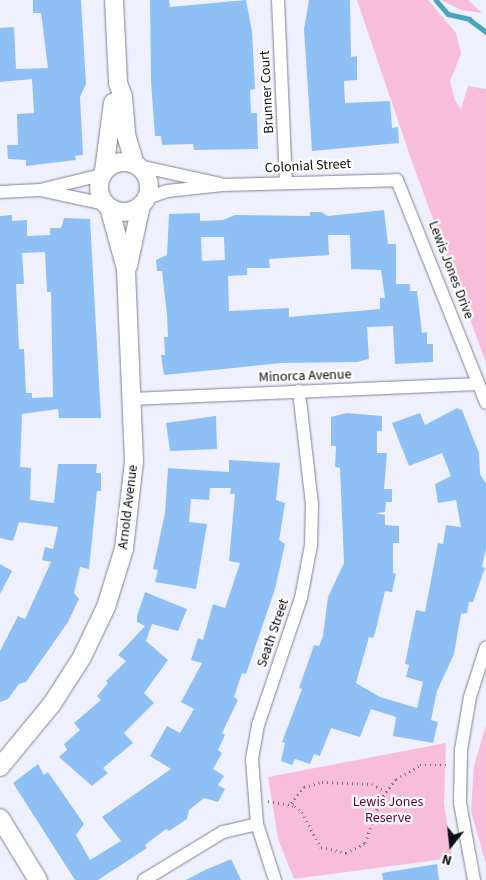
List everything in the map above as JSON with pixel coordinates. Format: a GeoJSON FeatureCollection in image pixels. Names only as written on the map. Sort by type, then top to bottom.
{"type":"FeatureCollection","features":[{"type":"Feature","properties":{"kind":"street"},"geometry":{"type":"LineString","coordinates":[[107,205],[99,192],[118,83],[114,0]]}},
{"type":"Feature","properties":{"kind":"street","name":"Brunner Court"},"geometry":{"type":"LineString","coordinates":[[278,0],[286,182]]}},
{"type":"Feature","properties":{"kind":"street"},"geometry":{"type":"LineString","coordinates":[[40,190],[107,205],[126,212],[144,202],[149,181],[137,165],[126,134],[123,97],[118,83]]}},
{"type":"Feature","properties":{"kind":"street"},"geometry":{"type":"LineString","coordinates":[[0,192],[40,190],[102,173],[118,162],[137,165]]}},
{"type":"Feature","properties":{"kind":"street","name":"Colonial Street"},"geometry":{"type":"LineString","coordinates":[[137,165],[223,185]]}},
{"type":"Feature","properties":{"kind":"street","name":"Colonial Street"},"geometry":{"type":"LineString","coordinates":[[144,202],[166,191],[223,185],[394,179]]}},
{"type":"Feature","properties":{"kind":"street","name":"Lewis Jones Drive"},"geometry":{"type":"LineString","coordinates":[[394,179],[403,187],[486,404]]}},
{"type":"Feature","properties":{"kind":"street","name":"Arnold Avenue"},"geometry":{"type":"LineString","coordinates":[[126,269],[144,202]]}},
{"type":"Feature","properties":{"kind":"street","name":"Arnold Avenue"},"geometry":{"type":"LineString","coordinates":[[0,768],[8,748],[52,704],[77,665],[116,578],[133,490],[132,399],[126,269],[107,205]]}},
{"type":"Feature","properties":{"kind":"street","name":"Minorca Avenue"},"geometry":{"type":"LineString","coordinates":[[132,399],[478,384]]}},
{"type":"Feature","properties":{"kind":"street","name":"Seath Street"},"geometry":{"type":"LineString","coordinates":[[275,880],[256,824],[253,741],[301,598],[311,545],[312,504],[299,392]]}},
{"type":"Feature","properties":{"kind":"street"},"geometry":{"type":"LineString","coordinates":[[474,880],[463,829],[460,759],[470,697],[486,647]]}},
{"type":"Feature","properties":{"kind":"street"},"geometry":{"type":"LineString","coordinates":[[0,818],[38,880]]}},
{"type":"Feature","properties":{"kind":"street"},"geometry":{"type":"LineString","coordinates":[[144,880],[223,832],[256,824]]}},
{"type":"Feature","properties":{"kind":"path"},"geometry":{"type":"LineString","coordinates":[[262,802],[291,804],[302,812],[321,846],[346,853],[365,843],[385,791],[414,767],[447,765]]}},
{"type":"Feature","properties":{"kind":"path"},"geometry":{"type":"LineString","coordinates":[[291,804],[304,787],[317,782],[367,783],[385,791]]}},
{"type":"Feature","properties":{"kind":"green space"},"geometry":{"type":"Polygon","coordinates":[[[357,0],[428,0],[456,33],[461,54],[450,81],[455,101],[461,109],[468,86],[486,89],[486,363],[411,159],[357,0]]]}},
{"type":"Feature","properties":{"kind":"green space"},"geometry":{"type":"Polygon","coordinates":[[[441,0],[468,0],[482,13],[461,10],[441,0]]]}},
{"type":"Feature","properties":{"kind":"green space"},"geometry":{"type":"Polygon","coordinates":[[[486,725],[486,865],[471,811],[474,766],[486,725]]]}},
{"type":"Feature","properties":{"kind":"green space","name":"Lewis Jones Reserve"},"geometry":{"type":"Polygon","coordinates":[[[446,743],[444,803],[452,858],[294,879],[278,839],[268,777],[446,743]]]}},
{"type":"Feature","properties":{"kind":"building"},"geometry":{"type":"Polygon","coordinates":[[[33,0],[81,0],[86,84],[80,97],[83,155],[75,156],[76,160],[26,166],[26,160],[8,159],[7,145],[18,145],[17,114],[34,113],[32,79],[0,82],[0,28],[14,27],[16,69],[48,68],[41,13],[33,13],[33,0]]]}},
{"type":"Feature","properties":{"kind":"building"},"geometry":{"type":"Polygon","coordinates":[[[150,0],[169,0],[170,7],[246,0],[252,32],[255,89],[250,90],[251,113],[257,113],[258,149],[194,150],[193,144],[162,145],[161,136],[155,136],[151,81],[150,0]]]}},
{"type":"Feature","properties":{"kind":"building"},"geometry":{"type":"Polygon","coordinates":[[[309,0],[350,0],[351,57],[357,56],[357,80],[344,81],[345,103],[390,101],[392,128],[398,127],[399,143],[312,151],[304,29],[309,0]]]}},
{"type":"Feature","properties":{"kind":"building"},"geometry":{"type":"Polygon","coordinates":[[[384,210],[388,244],[396,244],[396,284],[410,284],[410,291],[417,291],[422,333],[427,332],[427,344],[433,344],[433,362],[395,364],[393,326],[367,327],[369,359],[357,362],[282,363],[164,375],[161,355],[165,355],[164,337],[168,337],[167,315],[162,271],[157,271],[156,260],[167,255],[169,214],[200,213],[200,221],[223,220],[235,215],[310,216],[310,212],[321,212],[328,216],[384,210]],[[328,235],[329,255],[269,259],[270,268],[247,268],[247,275],[228,276],[229,311],[289,308],[289,317],[380,309],[380,298],[385,298],[381,270],[351,269],[350,235],[328,235]],[[201,237],[202,261],[225,260],[224,237],[201,237]]]}},
{"type":"Feature","properties":{"kind":"building"},"geometry":{"type":"Polygon","coordinates":[[[12,215],[12,221],[27,220],[27,236],[50,235],[50,228],[61,228],[64,218],[90,219],[101,418],[59,418],[58,409],[22,414],[20,467],[31,468],[30,500],[54,503],[58,464],[97,464],[96,473],[101,473],[101,491],[97,491],[89,569],[80,567],[74,593],[79,599],[68,622],[26,682],[19,684],[8,699],[0,702],[0,651],[18,616],[25,619],[51,562],[42,560],[45,547],[53,549],[58,527],[19,522],[13,541],[0,538],[0,216],[12,215]],[[45,252],[22,253],[24,284],[16,284],[19,349],[24,349],[26,393],[32,393],[32,398],[53,397],[51,292],[47,292],[45,252]]]}},
{"type":"Feature","properties":{"kind":"building"},"geometry":{"type":"Polygon","coordinates":[[[457,408],[462,410],[479,453],[480,474],[486,484],[486,548],[482,567],[485,568],[473,602],[469,602],[467,613],[461,614],[454,654],[437,691],[431,720],[438,722],[433,743],[393,736],[396,717],[371,709],[360,737],[331,728],[320,756],[314,754],[310,764],[295,759],[292,765],[281,761],[285,743],[282,742],[302,689],[299,688],[314,645],[319,646],[323,636],[328,597],[344,563],[340,468],[335,467],[336,446],[331,446],[331,417],[347,413],[382,416],[382,431],[377,431],[377,453],[387,453],[384,489],[392,489],[392,502],[386,502],[385,512],[376,513],[385,515],[385,525],[399,526],[399,543],[393,543],[393,573],[396,574],[392,592],[385,591],[375,633],[373,638],[369,637],[356,683],[380,697],[417,708],[423,682],[406,677],[409,665],[405,664],[416,610],[425,612],[438,543],[443,544],[446,525],[461,527],[456,500],[438,503],[435,484],[451,476],[442,453],[409,466],[392,423],[420,413],[425,425],[457,408]]]}},
{"type":"Feature","properties":{"kind":"building"},"geometry":{"type":"Polygon","coordinates":[[[216,416],[217,449],[170,451],[166,423],[216,416]]]}},
{"type":"Feature","properties":{"kind":"building"},"geometry":{"type":"Polygon","coordinates":[[[229,460],[280,463],[276,500],[285,503],[279,540],[285,544],[275,589],[246,674],[242,673],[234,697],[238,700],[222,733],[225,735],[218,750],[222,753],[213,769],[224,776],[218,785],[225,789],[218,802],[204,798],[189,810],[187,819],[169,831],[166,829],[145,845],[147,848],[98,880],[75,880],[13,783],[38,764],[44,775],[48,772],[84,824],[76,835],[90,860],[121,841],[102,817],[171,769],[150,756],[167,726],[180,733],[194,709],[181,702],[202,663],[191,660],[198,638],[203,640],[213,604],[225,608],[240,563],[229,561],[235,494],[230,494],[231,488],[210,488],[209,500],[191,499],[189,522],[207,524],[196,589],[155,582],[158,570],[153,569],[165,513],[168,468],[229,472],[229,460]]]}},
{"type":"Feature","properties":{"kind":"building"},"geometry":{"type":"Polygon","coordinates":[[[0,564],[12,571],[0,594],[0,564]]]}},
{"type":"Feature","properties":{"kind":"building"},"geometry":{"type":"Polygon","coordinates":[[[145,592],[187,609],[178,631],[152,624],[146,641],[168,660],[144,693],[154,703],[124,733],[133,743],[103,768],[108,773],[92,786],[59,757],[67,750],[64,744],[80,730],[74,723],[101,700],[97,696],[108,683],[106,681],[126,661],[118,655],[145,626],[137,622],[137,616],[145,592]]]}},
{"type":"Feature","properties":{"kind":"building"},"geometry":{"type":"Polygon","coordinates":[[[231,859],[241,880],[186,880],[205,870],[231,859]]]}},
{"type":"Feature","properties":{"kind":"building"},"geometry":{"type":"Polygon","coordinates":[[[437,864],[439,880],[383,880],[382,873],[437,864]]]}},
{"type":"Feature","properties":{"kind":"waterway"},"geometry":{"type":"LineString","coordinates":[[436,0],[448,14],[469,19],[486,32]]}}]}
